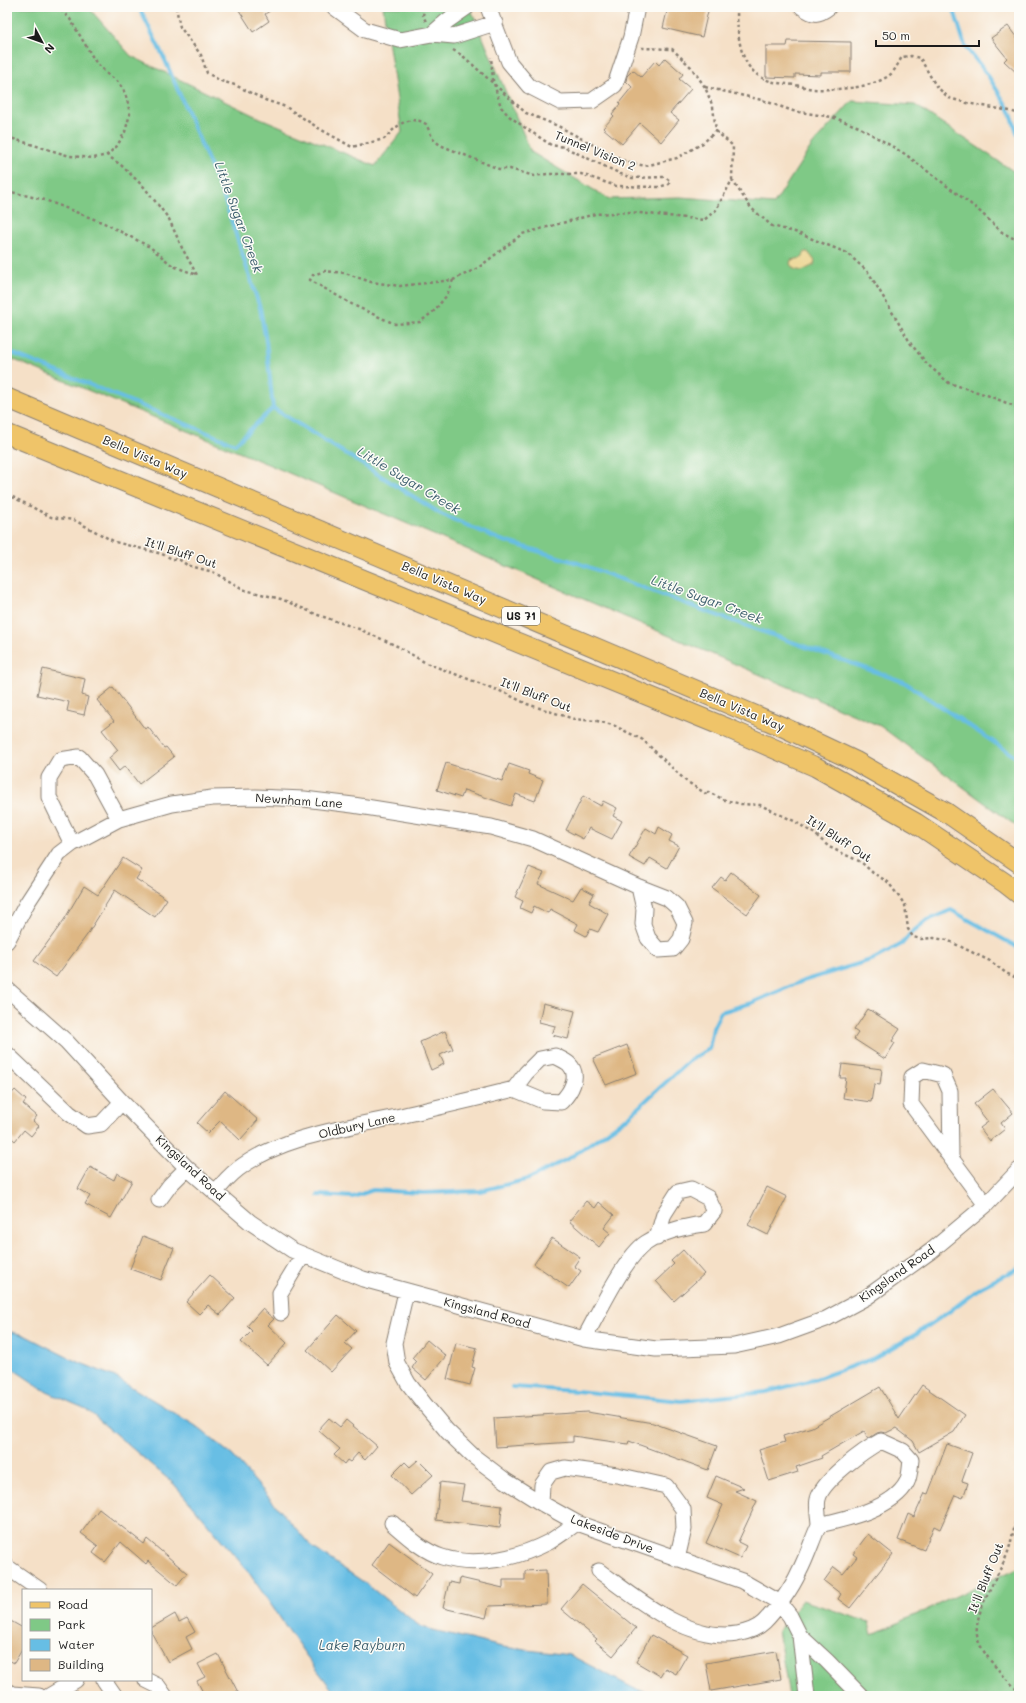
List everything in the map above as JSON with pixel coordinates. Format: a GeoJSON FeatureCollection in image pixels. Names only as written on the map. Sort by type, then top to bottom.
{"type":"FeatureCollection","features":[{"type":"Feature","properties":{"kind":"main road","name":"Bella Vista Way"},"geometry":{"type":"LineString","coordinates":[[7,398],[782,727],[855,761],[947,814],[1019,864]]}},
{"type":"Feature","properties":{"kind":"main road","name":"Bella Vista Way"},"geometry":{"type":"LineString","coordinates":[[7,434],[720,725],[816,767],[916,823],[1019,894]]}},
{"type":"Feature","properties":{"kind":"street"},"geometry":{"type":"LineString","coordinates":[[334,7],[365,30],[400,40],[432,34],[454,36],[494,23]]}},
{"type":"Feature","properties":{"kind":"street"},"geometry":{"type":"LineString","coordinates":[[432,34],[467,7]]}},
{"type":"Feature","properties":{"kind":"street"},"geometry":{"type":"LineString","coordinates":[[488,7],[509,62],[530,86],[560,102],[592,102],[615,84],[631,37],[637,7]]}},
{"type":"Feature","properties":{"kind":"street"},"geometry":{"type":"LineString","coordinates":[[802,7],[811,13],[822,13],[829,7]]}},
{"type":"Feature","properties":{"kind":"street"},"geometry":{"type":"LineString","coordinates":[[72,844],[50,797],[49,778],[60,760],[79,757],[95,775],[119,819]]}},
{"type":"Feature","properties":{"kind":"street","name":"Newnham Lane"},"geometry":{"type":"LineString","coordinates":[[7,941],[27,903],[59,854],[72,844],[119,819],[172,804],[212,798],[256,797],[304,799],[447,819],[505,831],[546,845],[639,888]]}},
{"type":"Feature","properties":{"kind":"street","name":"Kingsland Road"},"geometry":{"type":"LineString","coordinates":[[7,989],[67,1042],[122,1102],[187,1168],[250,1222],[292,1250],[363,1279],[406,1292],[459,1304],[584,1339],[656,1349],[734,1346],[779,1336],[826,1319],[867,1297],[931,1251],[986,1205],[1019,1170]]}},
{"type":"Feature","properties":{"kind":"street"},"geometry":{"type":"LineString","coordinates":[[7,1054],[69,1113],[87,1126],[101,1124],[122,1102]]}},
{"type":"Feature","properties":{"kind":"street"},"geometry":{"type":"LineString","coordinates":[[950,1158],[950,1091],[943,1075],[923,1070],[912,1077],[911,1104],[950,1158],[986,1205]]}},
{"type":"Feature","properties":{"kind":"street","name":"Oldbury Lane"},"geometry":{"type":"LineString","coordinates":[[215,1193],[227,1178],[239,1168],[262,1154],[293,1142],[327,1132],[514,1089]]}},
{"type":"Feature","properties":{"kind":"street"},"geometry":{"type":"LineString","coordinates":[[159,1200],[170,1185],[187,1168]]}},
{"type":"Feature","properties":{"kind":"street"},"geometry":{"type":"LineString","coordinates":[[584,1339],[626,1265],[645,1244],[657,1238]]}},
{"type":"Feature","properties":{"kind":"street"},"geometry":{"type":"LineString","coordinates":[[281,1313],[280,1293],[303,1255]]}},
{"type":"Feature","properties":{"kind":"street","name":"Lakeside Drive"},"geometry":{"type":"LineString","coordinates":[[406,1292],[394,1343],[397,1363],[408,1383],[447,1431],[473,1456],[506,1481],[541,1503],[577,1522],[742,1581],[779,1602],[790,1616],[800,1636],[861,1696]]}},
{"type":"Feature","properties":{"kind":"street"},"geometry":{"type":"LineString","coordinates":[[599,1571],[650,1608],[699,1632],[726,1635],[749,1632],[763,1623],[788,1592],[799,1573],[820,1524],[818,1500],[825,1484],[865,1449],[881,1441],[903,1451],[911,1460],[907,1481],[898,1494],[856,1516],[820,1524]]}},
{"type":"Feature","properties":{"kind":"street"},"geometry":{"type":"LineString","coordinates":[[541,1503],[542,1485],[551,1472],[565,1468],[617,1475],[666,1486],[683,1509],[684,1529],[677,1559]]}},
{"type":"Feature","properties":{"kind":"street"},"geometry":{"type":"LineString","coordinates":[[392,1523],[415,1542],[442,1557],[472,1562],[501,1559],[528,1550],[549,1541],[577,1522]]}},
{"type":"Feature","properties":{"kind":"street"},"geometry":{"type":"LineString","coordinates":[[7,1567],[39,1589]]}},
{"type":"Feature","properties":{"kind":"street"},"geometry":{"type":"LineString","coordinates":[[800,1636],[807,1696]]}},
{"type":"Feature","properties":{"kind":"street"},"geometry":{"type":"LineString","coordinates":[[49,1696],[74,1681]]}},
{"type":"Feature","properties":{"kind":"street"},"geometry":{"type":"LineString","coordinates":[[105,1681],[115,1696]]}},
{"type":"Feature","properties":{"kind":"street"},"geometry":{"type":"LineString","coordinates":[[148,1681],[158,1686],[165,1696]]}},
{"type":"Feature","properties":{"kind":"street"},"geometry":{"type":"LineString","coordinates":[[7,1691],[12,1694],[39,1696]]}},
{"type":"Feature","properties":{"kind":"path"},"geometry":{"type":"LineString","coordinates":[[7,137],[70,156],[94,158],[107,155],[117,146],[125,132],[130,114],[127,99],[117,81],[107,74],[95,61],[70,19],[58,7]]}},
{"type":"Feature","properties":{"kind":"path","name":"Tunnel Vision 2"},"geometry":{"type":"LineString","coordinates":[[176,7],[180,27],[201,55],[207,73],[221,81],[235,84],[265,100],[286,107],[352,147],[384,139],[395,128],[404,122],[420,121],[426,124],[433,139],[440,145],[499,168],[534,176],[548,174],[581,174],[616,186],[660,187],[669,184],[670,181],[665,176],[632,178],[564,147],[552,145],[509,116],[501,106],[496,94],[493,80]]}},
{"type":"Feature","properties":{"kind":"path"},"geometry":{"type":"LineString","coordinates":[[737,7],[743,56],[753,71],[770,82],[812,89],[854,88],[885,78],[894,71],[902,57],[916,56],[920,58],[936,86],[949,98],[1019,114]]}},
{"type":"Feature","properties":{"kind":"path"},"geometry":{"type":"LineString","coordinates":[[704,87],[762,100],[793,111],[832,117],[859,127],[905,154],[976,208],[1003,233],[1019,241]]}},
{"type":"Feature","properties":{"kind":"path"},"geometry":{"type":"LineString","coordinates":[[453,280],[447,295],[434,311],[420,322],[395,324],[355,306],[310,280],[313,275],[325,271],[345,273],[371,282],[400,286],[453,280],[478,268],[522,234],[595,214],[630,212],[704,220],[716,210],[732,180],[733,146],[716,131]]}},
{"type":"Feature","properties":{"kind":"path"},"geometry":{"type":"LineString","coordinates":[[7,191],[44,200],[104,223],[150,247],[173,266],[197,275],[168,219],[144,186],[122,166],[107,155]]}},
{"type":"Feature","properties":{"kind":"path"},"geometry":{"type":"LineString","coordinates":[[732,180],[751,208],[772,226],[795,232],[847,253],[864,268],[911,344],[928,366],[949,383],[987,395],[1019,408]]}},
{"type":"Feature","properties":{"kind":"path","name":"It'll Bluff Out"},"geometry":{"type":"LineString","coordinates":[[7,494],[51,517],[74,520],[115,542],[180,560],[187,565],[213,572],[245,590],[281,599],[318,615],[359,629],[397,646],[426,663],[505,692],[527,704],[574,719],[597,721],[613,725],[643,740],[670,767],[702,792],[708,795],[708,792],[725,800],[741,804],[753,804],[764,807],[810,830],[829,847],[861,862],[873,873],[888,882],[905,905],[908,929],[913,938],[934,938],[947,940],[990,961],[1006,973],[1019,979]]}},
{"type":"Feature","properties":{"kind":"path","name":"It'll Bluff Out"},"geometry":{"type":"LineString","coordinates":[[1019,1504],[1008,1550],[980,1612],[977,1628],[980,1645],[1001,1673],[1019,1692]]}},
{"type":"Feature","properties":{"kind":"green space"},"geometry":{"type":"Polygon","coordinates":[[[7,7],[88,7],[131,56],[253,115],[375,166],[402,132],[383,7],[470,7],[531,152],[609,199],[680,197],[774,204],[812,145],[852,101],[915,105],[1019,175],[1019,828],[880,726],[270,465],[7,357],[7,7]]]}},
{"type":"Feature","properties":{"kind":"green space"},"geometry":{"type":"Polygon","coordinates":[[[1019,1567],[1019,1696],[789,1696],[778,1631],[802,1600],[869,1622],[872,1635],[1019,1567]]]}},
{"type":"Feature","properties":{"kind":"sand"},"geometry":{"type":"Polygon","coordinates":[[[805,252],[808,252],[815,261],[814,265],[802,271],[794,269],[790,264],[791,260],[802,258],[805,252]]]}},
{"type":"Feature","properties":{"kind":"water","name":"Lake Rayburn"},"geometry":{"type":"Polygon","coordinates":[[[7,1331],[24,1335],[71,1359],[115,1377],[196,1426],[233,1456],[312,1547],[365,1583],[421,1627],[502,1647],[570,1655],[635,1689],[657,1696],[337,1696],[305,1654],[247,1570],[174,1484],[86,1409],[47,1392],[7,1365],[7,1331]]]}},
{"type":"Feature","properties":{"kind":"building"},"geometry":{"type":"Polygon","coordinates":[[[237,7],[276,7],[265,14],[269,21],[253,32],[237,7]]]}},
{"type":"Feature","properties":{"kind":"building"},"geometry":{"type":"Polygon","coordinates":[[[668,7],[709,7],[702,37],[663,28],[668,7]]]}},
{"type":"Feature","properties":{"kind":"building"},"geometry":{"type":"Polygon","coordinates":[[[1008,26],[1019,41],[1019,75],[1004,61],[1007,58],[991,38],[1008,26]]]}},
{"type":"Feature","properties":{"kind":"building"},"geometry":{"type":"Polygon","coordinates":[[[788,41],[851,42],[851,72],[821,72],[821,75],[795,74],[795,78],[766,77],[766,46],[787,46],[788,41]]]}},
{"type":"Feature","properties":{"kind":"building"},"geometry":{"type":"Polygon","coordinates":[[[665,58],[683,74],[679,79],[691,89],[670,113],[679,120],[661,142],[640,123],[622,144],[603,128],[614,116],[612,114],[632,87],[626,81],[627,76],[633,70],[641,77],[655,61],[659,65],[665,58]]]}},
{"type":"Feature","properties":{"kind":"building"},"geometry":{"type":"Polygon","coordinates":[[[43,669],[85,679],[82,695],[88,697],[84,715],[67,711],[69,702],[37,695],[43,669]]]}},
{"type":"Feature","properties":{"kind":"building"},"geometry":{"type":"Polygon","coordinates":[[[113,687],[145,729],[148,727],[164,748],[166,747],[174,757],[139,784],[125,766],[119,771],[109,758],[118,750],[102,730],[114,721],[97,700],[113,687]]]}},
{"type":"Feature","properties":{"kind":"building"},"geometry":{"type":"Polygon","coordinates":[[[446,763],[502,781],[509,764],[529,771],[528,774],[543,780],[535,801],[516,794],[511,806],[464,790],[461,798],[437,790],[446,763]]]}},
{"type":"Feature","properties":{"kind":"building"},"geometry":{"type":"Polygon","coordinates":[[[583,796],[601,806],[603,801],[617,808],[613,816],[622,821],[612,839],[589,828],[583,839],[566,830],[583,796]]]}},
{"type":"Feature","properties":{"kind":"building"},"geometry":{"type":"Polygon","coordinates":[[[659,827],[672,835],[669,841],[679,846],[667,868],[650,858],[645,866],[629,857],[646,828],[656,834],[659,827]]]}},
{"type":"Feature","properties":{"kind":"building"},"geometry":{"type":"Polygon","coordinates":[[[123,858],[142,870],[136,879],[167,899],[155,917],[115,890],[87,935],[56,977],[34,961],[64,920],[84,886],[98,895],[123,858]]]}},
{"type":"Feature","properties":{"kind":"building"},"geometry":{"type":"Polygon","coordinates":[[[529,867],[544,873],[538,884],[573,900],[581,887],[594,894],[589,903],[608,914],[598,932],[590,929],[586,936],[575,930],[578,924],[550,909],[548,913],[534,906],[531,913],[520,908],[523,901],[515,897],[529,867]]]}},
{"type":"Feature","properties":{"kind":"building"},"geometry":{"type":"Polygon","coordinates":[[[731,872],[761,895],[747,914],[712,888],[721,877],[725,880],[731,872]]]}},
{"type":"Feature","properties":{"kind":"building"},"geometry":{"type":"Polygon","coordinates":[[[543,1003],[575,1011],[568,1039],[552,1035],[555,1026],[539,1022],[543,1003]]]}},
{"type":"Feature","properties":{"kind":"building"},"geometry":{"type":"Polygon","coordinates":[[[868,1009],[900,1029],[892,1041],[895,1043],[885,1059],[854,1039],[858,1033],[854,1030],[868,1009]]]}},
{"type":"Feature","properties":{"kind":"building"},"geometry":{"type":"Polygon","coordinates":[[[445,1031],[453,1049],[440,1055],[444,1064],[431,1070],[420,1042],[445,1031]]]}},
{"type":"Feature","properties":{"kind":"building"},"geometry":{"type":"Polygon","coordinates":[[[627,1045],[637,1073],[606,1085],[593,1058],[627,1045]]]}},
{"type":"Feature","properties":{"kind":"building"},"geometry":{"type":"Polygon","coordinates":[[[842,1064],[882,1069],[880,1085],[874,1084],[871,1102],[843,1098],[846,1078],[840,1078],[842,1064]]]}},
{"type":"Feature","properties":{"kind":"building"},"geometry":{"type":"Polygon","coordinates":[[[993,1089],[1013,1113],[1001,1123],[1005,1129],[990,1141],[980,1128],[988,1122],[974,1104],[993,1089]]]}},
{"type":"Feature","properties":{"kind":"building"},"geometry":{"type":"Polygon","coordinates":[[[15,1090],[26,1100],[23,1104],[37,1116],[33,1121],[39,1126],[31,1136],[24,1130],[15,1141],[7,1134],[7,1099],[15,1090]]]}},
{"type":"Feature","properties":{"kind":"building"},"geometry":{"type":"Polygon","coordinates":[[[225,1091],[258,1120],[240,1140],[220,1121],[208,1133],[197,1123],[225,1091]]]}},
{"type":"Feature","properties":{"kind":"building"},"geometry":{"type":"Polygon","coordinates":[[[90,1167],[114,1180],[117,1173],[132,1181],[111,1218],[85,1204],[90,1196],[78,1189],[90,1167]]]}},
{"type":"Feature","properties":{"kind":"building"},"geometry":{"type":"Polygon","coordinates":[[[767,1187],[787,1197],[768,1235],[748,1225],[767,1187]]]}},
{"type":"Feature","properties":{"kind":"building"},"geometry":{"type":"Polygon","coordinates":[[[586,1201],[595,1208],[599,1202],[614,1215],[604,1228],[610,1233],[599,1247],[569,1221],[586,1201]]]}},
{"type":"Feature","properties":{"kind":"building"},"geometry":{"type":"Polygon","coordinates":[[[143,1236],[174,1248],[161,1280],[130,1269],[143,1236]]]}},
{"type":"Feature","properties":{"kind":"building"},"geometry":{"type":"Polygon","coordinates":[[[552,1238],[580,1257],[574,1266],[581,1271],[569,1288],[534,1264],[552,1238]]]}},
{"type":"Feature","properties":{"kind":"building"},"geometry":{"type":"Polygon","coordinates":[[[683,1250],[704,1274],[674,1301],[656,1281],[674,1264],[671,1261],[683,1250]]]}},
{"type":"Feature","properties":{"kind":"building"},"geometry":{"type":"Polygon","coordinates":[[[210,1275],[235,1298],[220,1315],[208,1305],[199,1314],[186,1302],[210,1275]]]}},
{"type":"Feature","properties":{"kind":"building"},"geometry":{"type":"Polygon","coordinates":[[[262,1309],[274,1319],[268,1325],[287,1343],[267,1365],[241,1342],[252,1331],[247,1326],[262,1309]]]}},
{"type":"Feature","properties":{"kind":"building"},"geometry":{"type":"Polygon","coordinates":[[[338,1315],[356,1331],[345,1343],[352,1349],[331,1372],[307,1350],[338,1315]]]}},
{"type":"Feature","properties":{"kind":"building"},"geometry":{"type":"Polygon","coordinates":[[[427,1340],[446,1356],[426,1380],[412,1368],[416,1362],[412,1358],[427,1340]]]}},
{"type":"Feature","properties":{"kind":"building"},"geometry":{"type":"Polygon","coordinates":[[[456,1343],[477,1348],[472,1367],[475,1368],[470,1385],[447,1379],[456,1343]]]}},
{"type":"Feature","properties":{"kind":"building"},"geometry":{"type":"Polygon","coordinates":[[[922,1385],[965,1415],[954,1432],[919,1452],[913,1441],[896,1428],[886,1433],[877,1433],[868,1439],[864,1431],[821,1456],[822,1458],[796,1467],[798,1472],[769,1481],[759,1450],[785,1442],[783,1436],[812,1427],[880,1387],[899,1419],[922,1385]]]}},
{"type":"Feature","properties":{"kind":"building"},"geometry":{"type":"Polygon","coordinates":[[[587,1412],[653,1423],[717,1446],[708,1470],[629,1441],[628,1444],[573,1436],[573,1442],[496,1447],[494,1418],[587,1412]]]}},
{"type":"Feature","properties":{"kind":"building"},"geometry":{"type":"Polygon","coordinates":[[[329,1418],[340,1427],[346,1420],[377,1446],[365,1460],[358,1453],[350,1462],[347,1460],[344,1464],[334,1455],[340,1449],[318,1430],[329,1418]]]}},
{"type":"Feature","properties":{"kind":"building"},"geometry":{"type":"Polygon","coordinates":[[[947,1444],[972,1453],[962,1481],[968,1483],[963,1498],[955,1495],[940,1529],[934,1526],[924,1550],[898,1540],[908,1514],[914,1517],[925,1493],[928,1494],[947,1444]]]}},
{"type":"Feature","properties":{"kind":"building"},"geometry":{"type":"Polygon","coordinates":[[[418,1460],[433,1475],[411,1495],[392,1475],[405,1462],[410,1467],[418,1460]]]}},
{"type":"Feature","properties":{"kind":"building"},"geometry":{"type":"Polygon","coordinates":[[[716,1476],[744,1488],[735,1491],[757,1501],[738,1542],[746,1546],[740,1558],[706,1543],[723,1505],[707,1498],[716,1476]]]}},
{"type":"Feature","properties":{"kind":"building"},"geometry":{"type":"Polygon","coordinates":[[[440,1482],[464,1485],[461,1501],[502,1506],[500,1528],[436,1520],[440,1482]]]}},
{"type":"Feature","properties":{"kind":"building"},"geometry":{"type":"Polygon","coordinates":[[[99,1509],[144,1544],[147,1539],[187,1573],[177,1585],[148,1561],[146,1564],[121,1542],[105,1562],[93,1553],[98,1546],[81,1533],[99,1509]]]}},
{"type":"Feature","properties":{"kind":"building"},"geometry":{"type":"Polygon","coordinates":[[[868,1534],[893,1554],[850,1608],[838,1599],[841,1594],[824,1581],[834,1567],[843,1574],[857,1557],[853,1554],[868,1534]]]}},
{"type":"Feature","properties":{"kind":"building"},"geometry":{"type":"Polygon","coordinates":[[[389,1542],[432,1574],[415,1598],[372,1565],[389,1542]]]}},
{"type":"Feature","properties":{"kind":"building"},"geometry":{"type":"Polygon","coordinates":[[[546,1570],[547,1604],[489,1606],[486,1618],[443,1608],[449,1582],[459,1584],[460,1578],[503,1588],[503,1580],[525,1580],[525,1571],[546,1570]]]}},
{"type":"Feature","properties":{"kind":"building"},"geometry":{"type":"Polygon","coordinates":[[[582,1584],[636,1628],[613,1656],[595,1641],[597,1639],[561,1609],[582,1584]]]}},
{"type":"Feature","properties":{"kind":"building"},"geometry":{"type":"Polygon","coordinates":[[[175,1614],[179,1622],[187,1618],[195,1632],[186,1637],[192,1649],[168,1662],[152,1634],[152,1627],[175,1614]]]}},
{"type":"Feature","properties":{"kind":"building"},"geometry":{"type":"Polygon","coordinates":[[[7,1619],[22,1627],[22,1650],[14,1663],[7,1659],[7,1619]]]}},
{"type":"Feature","properties":{"kind":"building"},"geometry":{"type":"Polygon","coordinates":[[[651,1635],[687,1655],[676,1674],[665,1668],[660,1676],[636,1662],[651,1635]]]}},
{"type":"Feature","properties":{"kind":"building"},"geometry":{"type":"Polygon","coordinates":[[[776,1651],[781,1679],[711,1691],[706,1663],[776,1651]]]}},
{"type":"Feature","properties":{"kind":"building"},"geometry":{"type":"Polygon","coordinates":[[[218,1654],[240,1696],[205,1696],[197,1681],[205,1677],[198,1664],[218,1654]]]}},
{"type":"Feature","properties":{"kind":"waterway","name":"Little Sugar Creek"},"geometry":{"type":"LineString","coordinates":[[139,7],[165,60],[223,195],[260,308],[266,341],[273,408],[441,514],[501,540],[578,563],[702,610],[904,682],[1019,759]]}},
{"type":"Feature","properties":{"kind":"waterway"},"geometry":{"type":"LineString","coordinates":[[953,7],[965,46],[987,74],[1010,111],[1019,138]]}},
{"type":"Feature","properties":{"kind":"waterway"},"geometry":{"type":"LineString","coordinates":[[7,351],[235,444],[273,408]]}},
{"type":"Feature","properties":{"kind":"waterway"},"geometry":{"type":"LineString","coordinates":[[318,1195],[353,1197],[373,1190],[423,1193],[480,1191],[529,1179],[571,1157],[628,1117],[690,1060],[709,1049],[713,1028],[721,1012],[751,1003],[803,981],[874,959],[902,944],[910,934],[926,921],[951,910],[1019,948]]}},
{"type":"Feature","properties":{"kind":"waterway"},"geometry":{"type":"LineString","coordinates":[[512,1387],[576,1391],[681,1401],[766,1392],[813,1380],[872,1359],[916,1334],[950,1311],[981,1287],[1019,1268]]}}]}
